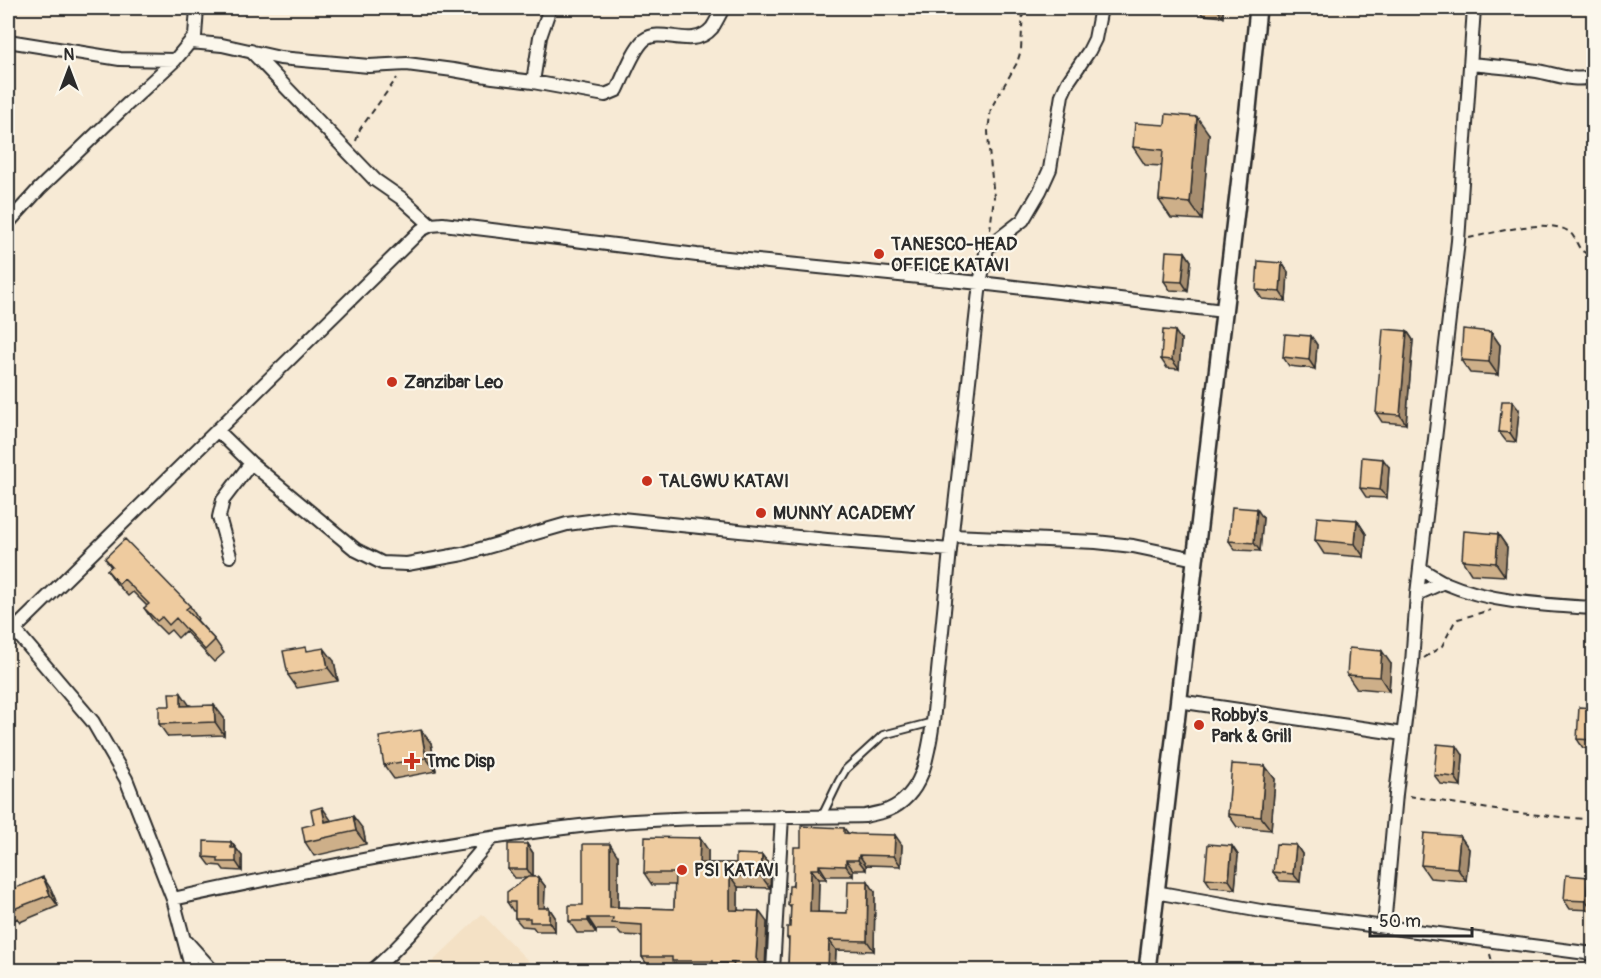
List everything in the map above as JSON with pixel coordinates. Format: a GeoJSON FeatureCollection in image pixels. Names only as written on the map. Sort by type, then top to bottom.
{"type":"FeatureCollection","features":[{"type":"Feature","properties":{"kind":"street"},"geometry":{"type":"LineString","coordinates":[[8,223],[78,151],[175,60],[191,42],[195,36],[197,8]]}},
{"type":"Feature","properties":{"kind":"street"},"geometry":{"type":"LineString","coordinates":[[533,82],[540,37],[550,8]]}},
{"type":"Feature","properties":{"kind":"street"},"geometry":{"type":"LineString","coordinates":[[191,42],[222,45],[280,58],[369,66],[407,64],[605,95],[617,90],[636,51],[645,39],[655,36],[693,39],[711,29],[723,8]]}},
{"type":"Feature","properties":{"kind":"street"},"geometry":{"type":"LineString","coordinates":[[174,898],[339,864],[492,838],[581,826],[675,818],[865,816],[888,810],[902,802],[919,781],[930,744],[980,283],[987,248],[1023,220],[1040,191],[1050,169],[1062,95],[1095,39],[1101,8]]}},
{"type":"Feature","properties":{"kind":"street"},"geometry":{"type":"LineString","coordinates":[[1148,970],[1155,892],[1258,8]]}},
{"type":"Feature","properties":{"kind":"street"},"geometry":{"type":"LineString","coordinates":[[1384,926],[1396,794],[1413,663],[1418,594],[1458,241],[1474,8]]}},
{"type":"Feature","properties":{"kind":"street"},"geometry":{"type":"LineString","coordinates":[[8,41],[120,59],[175,60]]}},
{"type":"Feature","properties":{"kind":"street"},"geometry":{"type":"LineString","coordinates":[[250,51],[375,180],[401,198],[431,225]]}},
{"type":"Feature","properties":{"kind":"street"},"geometry":{"type":"LineString","coordinates":[[1470,64],[1579,79],[1593,76]]}},
{"type":"Feature","properties":{"kind":"street"},"geometry":{"type":"LineString","coordinates":[[192,970],[174,898],[126,779],[93,722],[11,626],[217,430],[421,230],[431,225],[443,224],[697,255],[980,283],[1224,311]]}},
{"type":"Feature","properties":{"kind":"street"},"geometry":{"type":"LineString","coordinates":[[217,430],[251,463],[356,550],[382,563],[406,564],[463,554],[567,524],[612,518],[950,550]]}},
{"type":"Feature","properties":{"kind":"street"},"geometry":{"type":"LineString","coordinates":[[230,556],[219,517],[223,500],[251,463]]}},
{"type":"Feature","properties":{"kind":"street"},"geometry":{"type":"LineString","coordinates":[[952,536],[1096,542],[1133,546],[1195,559]]}},
{"type":"Feature","properties":{"kind":"street"},"geometry":{"type":"LineString","coordinates":[[1421,569],[1444,582],[1474,593],[1520,602],[1593,608]]}},
{"type":"Feature","properties":{"kind":"street"},"geometry":{"type":"LineString","coordinates":[[1418,594],[1444,582]]}},
{"type":"Feature","properties":{"kind":"street"},"geometry":{"type":"LineString","coordinates":[[1178,701],[1403,734]]}},
{"type":"Feature","properties":{"kind":"street"},"geometry":{"type":"LineString","coordinates":[[773,970],[782,816]]}},
{"type":"Feature","properties":{"kind":"street"},"geometry":{"type":"LineString","coordinates":[[373,970],[416,928],[492,838]]}},
{"type":"Feature","properties":{"kind":"street"},"geometry":{"type":"LineString","coordinates":[[1155,892],[1261,911],[1593,954]]}},
{"type":"Feature","properties":{"kind":"street"},"geometry":{"type":"LineString","coordinates":[[184,939],[212,970]]}},
{"type":"Feature","properties":{"kind":"lane"},"geometry":{"type":"LineString","coordinates":[[822,817],[846,769],[884,735],[933,722]]}},
{"type":"Feature","properties":{"kind":"path"},"geometry":{"type":"LineString","coordinates":[[987,248],[994,197],[988,141],[991,108],[1017,63],[1021,50],[1023,8]]}},
{"type":"Feature","properties":{"kind":"path"},"geometry":{"type":"LineString","coordinates":[[356,160],[355,146],[360,129],[407,64]]}},
{"type":"Feature","properties":{"kind":"path"},"geometry":{"type":"LineString","coordinates":[[1458,241],[1518,229],[1549,226],[1567,230],[1573,235],[1582,251],[1593,257]]}},
{"type":"Feature","properties":{"kind":"path"},"geometry":{"type":"LineString","coordinates":[[1413,663],[1442,646],[1458,619],[1494,610]]}},
{"type":"Feature","properties":{"kind":"path"},"geometry":{"type":"LineString","coordinates":[[1396,794],[1508,812],[1593,820]]}},
{"type":"Feature","properties":{"kind":"shaded area"},"geometry":{"type":"Polygon","coordinates":[[[482,914],[537,970],[424,970],[482,914]]]}},
{"type":"Feature","properties":{"kind":"building"},"geometry":{"type":"Polygon","coordinates":[[[1166,114],[1197,117],[1190,203],[1159,200],[1163,150],[1133,147],[1135,123],[1165,125],[1166,114]]]}},
{"type":"Feature","properties":{"kind":"building"},"geometry":{"type":"Polygon","coordinates":[[[1166,251],[1185,252],[1182,282],[1164,281],[1166,251]]]}},
{"type":"Feature","properties":{"kind":"building"},"geometry":{"type":"Polygon","coordinates":[[[1258,261],[1282,263],[1280,292],[1256,290],[1258,261]]]}},
{"type":"Feature","properties":{"kind":"building"},"geometry":{"type":"Polygon","coordinates":[[[1383,329],[1407,331],[1400,415],[1376,413],[1383,329]]]}},
{"type":"Feature","properties":{"kind":"building"},"geometry":{"type":"Polygon","coordinates":[[[1463,329],[1491,332],[1489,362],[1461,360],[1463,329]]]}},
{"type":"Feature","properties":{"kind":"building"},"geometry":{"type":"Polygon","coordinates":[[[1163,330],[1175,331],[1172,360],[1161,359],[1163,330]]]}},
{"type":"Feature","properties":{"kind":"building"},"geometry":{"type":"Polygon","coordinates":[[[1285,334],[1311,336],[1309,360],[1283,357],[1285,334]]]}},
{"type":"Feature","properties":{"kind":"building"},"geometry":{"type":"Polygon","coordinates":[[[1502,401],[1512,401],[1510,433],[1499,432],[1502,401]]]}},
{"type":"Feature","properties":{"kind":"building"},"geometry":{"type":"Polygon","coordinates":[[[1362,457],[1383,459],[1380,490],[1360,488],[1362,457]]]}},
{"type":"Feature","properties":{"kind":"building"},"geometry":{"type":"Polygon","coordinates":[[[1232,507],[1257,509],[1254,543],[1229,541],[1232,507]]]}},
{"type":"Feature","properties":{"kind":"building"},"geometry":{"type":"Polygon","coordinates":[[[1317,517],[1357,520],[1355,544],[1315,540],[1317,517]]]}},
{"type":"Feature","properties":{"kind":"building"},"geometry":{"type":"Polygon","coordinates":[[[1464,531],[1498,534],[1496,563],[1462,560],[1464,531]]]}},
{"type":"Feature","properties":{"kind":"building"},"geometry":{"type":"Polygon","coordinates":[[[125,539],[190,606],[186,609],[215,640],[205,650],[176,618],[169,625],[162,617],[157,621],[144,608],[149,604],[124,579],[119,584],[107,570],[112,566],[105,558],[125,539]]]}},
{"type":"Feature","properties":{"kind":"building"},"geometry":{"type":"Polygon","coordinates":[[[306,647],[307,651],[324,648],[328,668],[288,675],[283,651],[306,647]]]}},
{"type":"Feature","properties":{"kind":"building"},"geometry":{"type":"Polygon","coordinates":[[[1349,648],[1382,651],[1380,677],[1347,675],[1349,648]]]}},
{"type":"Feature","properties":{"kind":"building"},"geometry":{"type":"Polygon","coordinates":[[[169,693],[181,693],[181,706],[214,705],[215,722],[159,724],[159,706],[170,706],[169,693]]]}},
{"type":"Feature","properties":{"kind":"building"},"geometry":{"type":"Polygon","coordinates":[[[1579,707],[1593,708],[1593,740],[1577,739],[1579,707]]]}},
{"type":"Feature","properties":{"kind":"building"},"geometry":{"type":"Polygon","coordinates":[[[421,730],[426,758],[384,765],[379,737],[421,730]]]}},
{"type":"Feature","properties":{"kind":"building"},"geometry":{"type":"Polygon","coordinates":[[[1437,744],[1457,746],[1455,777],[1434,775],[1437,744]]]}},
{"type":"Feature","properties":{"kind":"building"},"geometry":{"type":"Polygon","coordinates":[[[1232,764],[1265,766],[1261,817],[1228,814],[1232,764]]]}},
{"type":"Feature","properties":{"kind":"building"},"geometry":{"type":"Polygon","coordinates":[[[322,807],[325,822],[353,816],[356,831],[305,842],[302,827],[314,824],[311,810],[322,807]]]}},
{"type":"Feature","properties":{"kind":"building"},"geometry":{"type":"Polygon","coordinates":[[[801,826],[844,828],[844,833],[895,835],[894,856],[859,855],[858,860],[846,860],[846,866],[819,865],[819,869],[811,869],[810,912],[847,913],[848,881],[868,881],[867,941],[829,940],[828,970],[788,970],[787,927],[790,927],[791,905],[788,905],[789,886],[793,886],[794,847],[801,847],[801,826]]]}},
{"type":"Feature","properties":{"kind":"building"},"geometry":{"type":"Polygon","coordinates":[[[1424,833],[1460,836],[1457,868],[1421,865],[1424,833]]]}},
{"type":"Feature","properties":{"kind":"building"},"geometry":{"type":"Polygon","coordinates":[[[645,837],[700,838],[699,863],[736,863],[736,854],[762,855],[761,876],[730,876],[730,910],[759,911],[756,958],[761,966],[733,966],[734,963],[713,963],[713,961],[672,961],[672,957],[642,957],[642,925],[612,923],[613,918],[569,921],[569,905],[583,905],[583,844],[610,844],[610,907],[674,909],[675,873],[644,873],[645,837]]]}},
{"type":"Feature","properties":{"kind":"building"},"geometry":{"type":"Polygon","coordinates":[[[204,841],[231,842],[231,848],[236,848],[236,862],[218,862],[218,858],[204,857],[204,841]]]}},
{"type":"Feature","properties":{"kind":"building"},"geometry":{"type":"Polygon","coordinates":[[[508,844],[527,844],[527,869],[508,869],[508,844]]]}},
{"type":"Feature","properties":{"kind":"building"},"geometry":{"type":"Polygon","coordinates":[[[1208,844],[1232,846],[1229,880],[1205,878],[1208,844]]]}},
{"type":"Feature","properties":{"kind":"building"},"geometry":{"type":"Polygon","coordinates":[[[1276,844],[1296,845],[1293,874],[1273,872],[1276,844]]]}},
{"type":"Feature","properties":{"kind":"building"},"geometry":{"type":"Polygon","coordinates":[[[1566,875],[1588,877],[1586,901],[1564,900],[1566,875]]]}},
{"type":"Feature","properties":{"kind":"building"},"geometry":{"type":"Polygon","coordinates":[[[43,877],[50,895],[11,910],[9,905],[8,907],[8,891],[43,877]]]}},
{"type":"Feature","properties":{"kind":"building"},"geometry":{"type":"Polygon","coordinates":[[[528,877],[538,877],[538,908],[549,908],[549,922],[530,922],[530,918],[515,918],[515,902],[507,902],[507,892],[528,877]]]}},
{"type":"Feature","properties":{"kind":"place","name":"TANESCO-HEAD OFFICE KATAVI"},"geometry":{"type":"Point","coordinates":[879,254]}},
{"type":"Feature","properties":{"kind":"place","name":"Zanzibar Leo"},"geometry":{"type":"Point","coordinates":[392,382]}},
{"type":"Feature","properties":{"kind":"place","name":"TALGWU KATAVI"},"geometry":{"type":"Point","coordinates":[647,481]}},
{"type":"Feature","properties":{"kind":"place","name":"MUNNY ACADEMY"},"geometry":{"type":"Point","coordinates":[761,513]}},
{"type":"Feature","properties":{"kind":"place","name":"Robby's Park & Grill"},"geometry":{"type":"Point","coordinates":[1199,725]}},
{"type":"Feature","properties":{"kind":"place","name":"Tmc Disp"},"geometry":{"type":"Point","coordinates":[412,761]}},
{"type":"Feature","properties":{"kind":"place","name":"PSI KATAVI"},"geometry":{"type":"Point","coordinates":[682,870]}}]}
